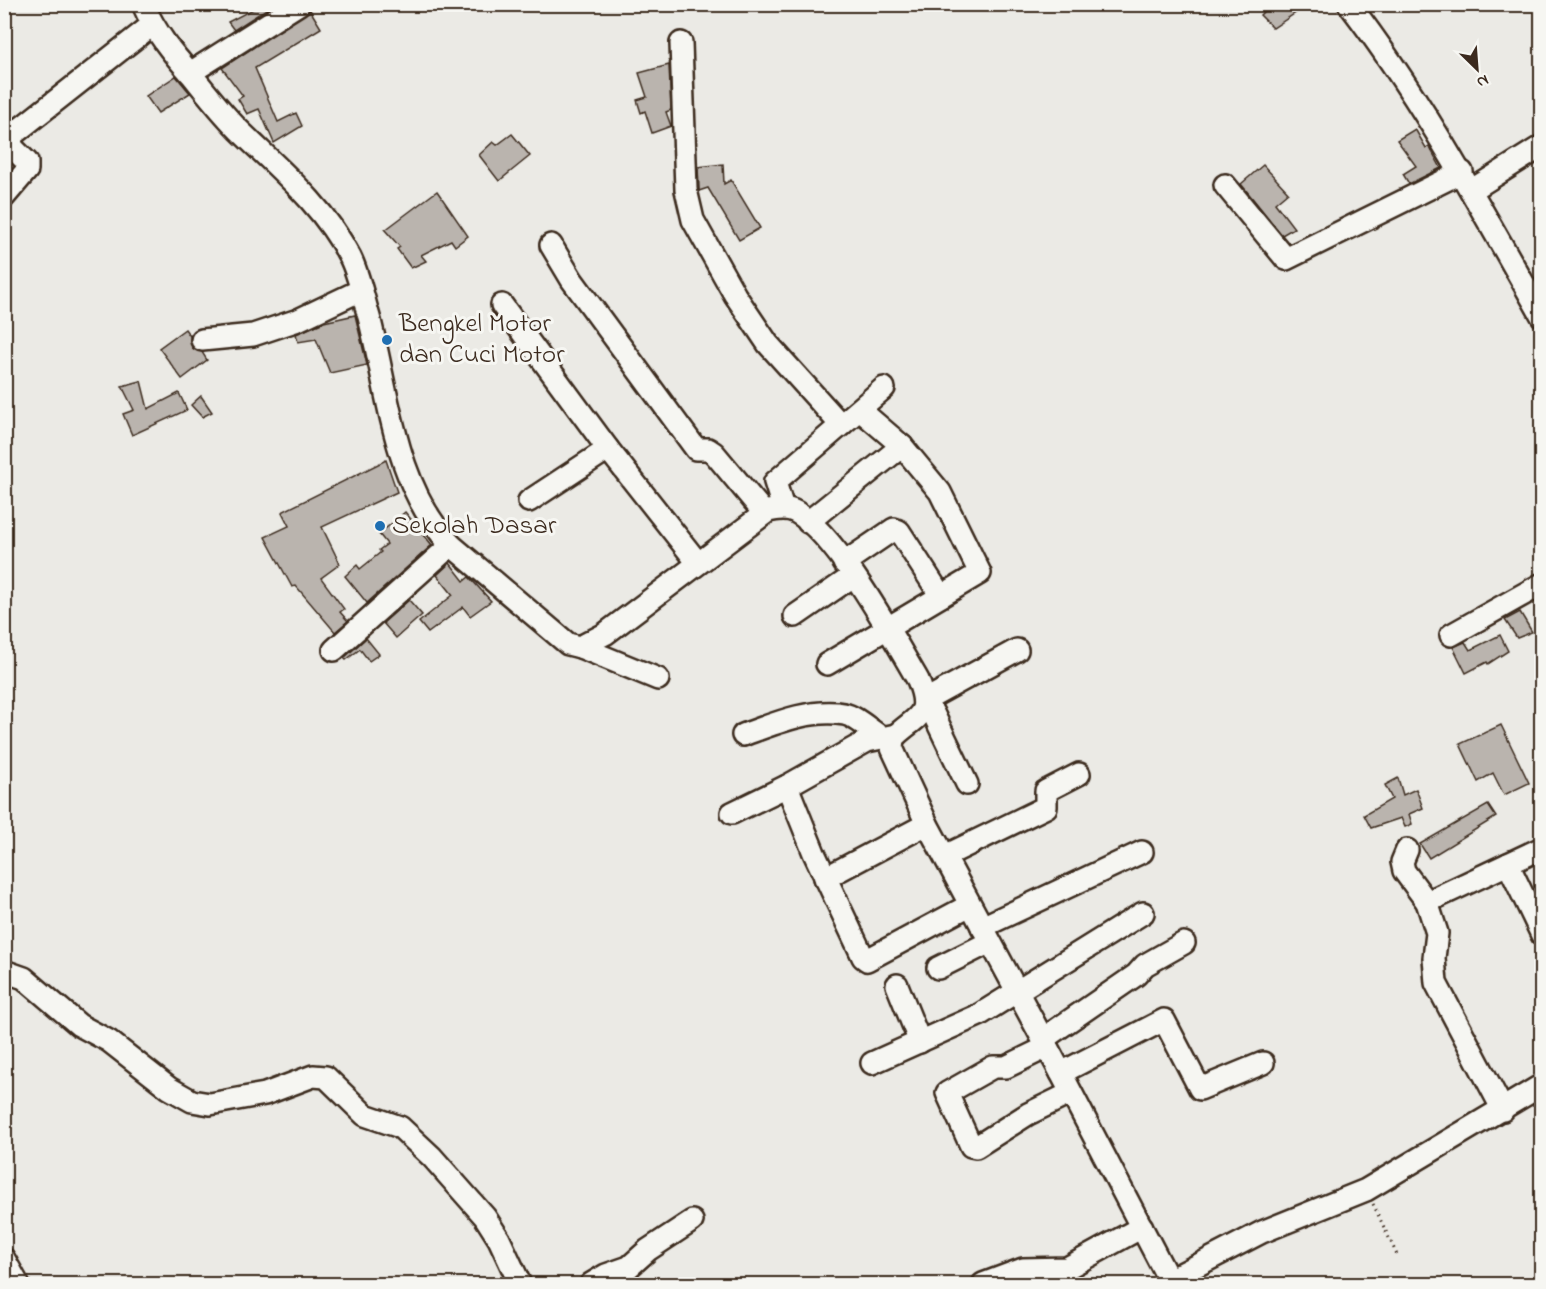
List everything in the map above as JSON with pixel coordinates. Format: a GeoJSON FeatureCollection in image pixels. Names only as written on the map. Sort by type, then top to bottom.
{"type":"FeatureCollection","features":[{"type":"Feature","properties":{"kind":"street"},"geometry":{"type":"LineString","coordinates":[[143,4],[152,25],[190,73],[237,128],[310,198],[331,225],[351,258],[380,361],[389,415],[407,470],[427,516],[451,545],[568,644],[658,680]]}},
{"type":"Feature","properties":{"kind":"street"},"geometry":{"type":"LineString","coordinates":[[190,73],[299,4]]}},
{"type":"Feature","properties":{"kind":"street"},"geometry":{"type":"LineString","coordinates":[[1349,4],[1393,62],[1467,181],[1542,316]]}},
{"type":"Feature","properties":{"kind":"street"},"geometry":{"type":"LineString","coordinates":[[4,197],[27,170],[27,162],[12,147],[11,136],[152,25]]}},
{"type":"Feature","properties":{"kind":"street"},"geometry":{"type":"LineString","coordinates":[[681,43],[685,101],[685,181],[693,220],[735,295],[768,344],[841,424]]}},
{"type":"Feature","properties":{"kind":"street"},"geometry":{"type":"LineString","coordinates":[[1225,185],[1286,259],[1542,146]]}},
{"type":"Feature","properties":{"kind":"street"},"geometry":{"type":"LineString","coordinates":[[551,245],[572,280],[696,449],[714,453],[773,511]]}},
{"type":"Feature","properties":{"kind":"street"},"geometry":{"type":"LineString","coordinates":[[202,340],[253,335],[287,324],[361,290]]}},
{"type":"Feature","properties":{"kind":"street"},"geometry":{"type":"LineString","coordinates":[[502,305],[608,449],[698,563]]}},
{"type":"Feature","properties":{"kind":"street"},"geometry":{"type":"LineString","coordinates":[[773,511],[775,482],[884,388]]}},
{"type":"Feature","properties":{"kind":"street"},"geometry":{"type":"LineString","coordinates":[[827,664],[980,573],[940,492],[902,446],[860,410]]}},
{"type":"Feature","properties":{"kind":"street"},"geometry":{"type":"LineString","coordinates":[[808,522],[902,446]]}},
{"type":"Feature","properties":{"kind":"street"},"geometry":{"type":"LineString","coordinates":[[530,501],[608,449]]}},
{"type":"Feature","properties":{"kind":"street"},"geometry":{"type":"LineString","coordinates":[[580,647],[605,634],[698,563],[773,511],[796,512],[808,522],[849,570],[887,628],[918,680],[925,704],[933,713],[967,784]]}},
{"type":"Feature","properties":{"kind":"street"},"geometry":{"type":"LineString","coordinates":[[795,616],[894,529],[898,531],[941,596]]}},
{"type":"Feature","properties":{"kind":"street"},"geometry":{"type":"LineString","coordinates":[[334,650],[451,545]]}},
{"type":"Feature","properties":{"kind":"street"},"geometry":{"type":"LineString","coordinates":[[1450,635],[1542,584]]}},
{"type":"Feature","properties":{"kind":"street"},"geometry":{"type":"LineString","coordinates":[[732,813],[888,736],[920,717],[925,704],[1017,650]]}},
{"type":"Feature","properties":{"kind":"street"},"geometry":{"type":"LineString","coordinates":[[743,735],[783,720],[826,713],[846,714],[888,736],[927,824],[1170,1282],[1262,1232],[1366,1190],[1542,1085]]}},
{"type":"Feature","properties":{"kind":"street"},"geometry":{"type":"LineString","coordinates":[[945,856],[1046,807],[1046,791],[1079,774]]}},
{"type":"Feature","properties":{"kind":"street"},"geometry":{"type":"LineString","coordinates":[[787,786],[825,878],[863,957],[867,960],[970,904]]}},
{"type":"Feature","properties":{"kind":"street"},"geometry":{"type":"LineString","coordinates":[[825,878],[927,824]]}},
{"type":"Feature","properties":{"kind":"street"},"geometry":{"type":"LineString","coordinates":[[1428,902],[1542,848]]}},
{"type":"Feature","properties":{"kind":"street"},"geometry":{"type":"LineString","coordinates":[[1407,850],[1402,862],[1404,871],[1428,902],[1437,933],[1433,966],[1436,983],[1503,1110]]}},
{"type":"Feature","properties":{"kind":"street"},"geometry":{"type":"LineString","coordinates":[[938,968],[986,935],[1142,852]]}},
{"type":"Feature","properties":{"kind":"street"},"geometry":{"type":"LineString","coordinates":[[1508,864],[1542,935]]}},
{"type":"Feature","properties":{"kind":"street"},"geometry":{"type":"LineString","coordinates":[[872,1063],[979,1015],[1143,913]]}},
{"type":"Feature","properties":{"kind":"street"},"geometry":{"type":"LineString","coordinates":[[1071,1093],[1028,1114],[976,1147],[971,1146],[947,1093],[993,1067],[1006,1067],[1045,1043],[1136,975],[1145,965],[1185,943]]}},
{"type":"Feature","properties":{"kind":"street"},"geometry":{"type":"LineString","coordinates":[[4,971],[24,978],[79,1025],[109,1041],[169,1088],[192,1101],[210,1104],[265,1094],[313,1076],[326,1077],[365,1115],[400,1127],[432,1157],[485,1217],[499,1239],[519,1284]]}},
{"type":"Feature","properties":{"kind":"street"},"geometry":{"type":"LineString","coordinates":[[897,985],[920,1042]]}},
{"type":"Feature","properties":{"kind":"street"},"geometry":{"type":"LineString","coordinates":[[1061,1073],[1161,1020],[1165,1021],[1201,1089],[1263,1063]]}},
{"type":"Feature","properties":{"kind":"street"},"geometry":{"type":"LineString","coordinates":[[591,1284],[606,1275],[629,1267],[648,1250],[692,1221]]}},
{"type":"Feature","properties":{"kind":"street"},"geometry":{"type":"LineString","coordinates":[[982,1284],[1023,1269],[1072,1276],[1142,1227]]}},
{"type":"Feature","properties":{"kind":"street"},"geometry":{"type":"LineString","coordinates":[[4,1259],[18,1284]]}},
{"type":"Feature","properties":{"kind":"path"},"geometry":{"type":"LineString","coordinates":[[1366,1190],[1398,1257]]}},
{"type":"Feature","properties":{"kind":"building"},"geometry":{"type":"Polygon","coordinates":[[[263,4],[274,4],[234,30],[228,22],[263,4]]]}},
{"type":"Feature","properties":{"kind":"building"},"geometry":{"type":"Polygon","coordinates":[[[1271,4],[1309,4],[1273,28],[1260,15],[1271,4]]]}},
{"type":"Feature","properties":{"kind":"building"},"geometry":{"type":"Polygon","coordinates":[[[310,10],[321,28],[255,68],[278,122],[296,113],[302,126],[274,143],[259,109],[247,114],[238,99],[243,96],[222,68],[310,10]]]}},
{"type":"Feature","properties":{"kind":"building"},"geometry":{"type":"Polygon","coordinates":[[[669,65],[671,110],[666,112],[671,126],[652,133],[645,111],[641,113],[637,100],[647,97],[639,73],[669,65]]]}},
{"type":"Feature","properties":{"kind":"building"},"geometry":{"type":"Polygon","coordinates":[[[176,76],[190,93],[158,113],[146,96],[176,76]]]}},
{"type":"Feature","properties":{"kind":"building"},"geometry":{"type":"Polygon","coordinates":[[[1415,129],[1426,148],[1429,146],[1441,168],[1409,184],[1403,174],[1416,166],[1397,140],[1415,129]]]}},
{"type":"Feature","properties":{"kind":"building"},"geometry":{"type":"Polygon","coordinates":[[[512,134],[530,156],[499,181],[479,155],[493,142],[497,145],[512,134]]]}},
{"type":"Feature","properties":{"kind":"building"},"geometry":{"type":"Polygon","coordinates":[[[723,164],[724,184],[731,180],[760,228],[739,240],[708,188],[699,191],[698,167],[723,164]]]}},
{"type":"Feature","properties":{"kind":"building"},"geometry":{"type":"Polygon","coordinates":[[[1263,165],[1288,192],[1275,203],[1294,228],[1282,235],[1241,184],[1263,165]]]}},
{"type":"Feature","properties":{"kind":"building"},"geometry":{"type":"Polygon","coordinates":[[[437,191],[468,236],[455,246],[451,240],[421,255],[426,261],[411,268],[397,249],[400,247],[385,230],[437,191]]]}},
{"type":"Feature","properties":{"kind":"building"},"geometry":{"type":"Polygon","coordinates":[[[355,315],[367,365],[330,373],[316,339],[298,342],[296,334],[324,322],[355,315]]]}},
{"type":"Feature","properties":{"kind":"building"},"geometry":{"type":"Polygon","coordinates":[[[185,329],[190,336],[192,348],[202,352],[207,360],[182,379],[159,348],[185,329]]]}},
{"type":"Feature","properties":{"kind":"building"},"geometry":{"type":"Polygon","coordinates":[[[141,381],[148,409],[179,393],[187,410],[132,435],[123,414],[134,410],[122,386],[141,381]]]}},
{"type":"Feature","properties":{"kind":"building"},"geometry":{"type":"Polygon","coordinates":[[[201,396],[212,412],[202,417],[191,405],[201,396]]]}},
{"type":"Feature","properties":{"kind":"building"},"geometry":{"type":"Polygon","coordinates":[[[386,460],[397,492],[322,527],[340,564],[321,578],[344,609],[340,612],[348,621],[335,632],[296,586],[292,587],[265,537],[289,526],[282,512],[386,460]]]}},
{"type":"Feature","properties":{"kind":"building"},"geometry":{"type":"Polygon","coordinates":[[[405,512],[432,545],[367,603],[345,576],[357,565],[360,569],[381,552],[379,550],[387,544],[379,534],[405,512]]]}},
{"type":"Feature","properties":{"kind":"building"},"geometry":{"type":"Polygon","coordinates":[[[450,563],[464,581],[469,577],[491,601],[470,616],[463,607],[428,633],[419,622],[453,595],[437,575],[450,563]]]}},
{"type":"Feature","properties":{"kind":"building"},"geometry":{"type":"Polygon","coordinates":[[[409,600],[422,615],[396,638],[383,623],[409,600]]]}},
{"type":"Feature","properties":{"kind":"building"},"geometry":{"type":"Polygon","coordinates":[[[1520,612],[1532,632],[1517,638],[1505,620],[1520,612]]]}},
{"type":"Feature","properties":{"kind":"building"},"geometry":{"type":"Polygon","coordinates":[[[1500,635],[1508,651],[1488,664],[1487,662],[1466,673],[1453,647],[1465,642],[1470,650],[1500,635]]]}},
{"type":"Feature","properties":{"kind":"building"},"geometry":{"type":"Polygon","coordinates":[[[366,638],[379,654],[369,661],[360,649],[346,660],[344,658],[366,638]]]}},
{"type":"Feature","properties":{"kind":"building"},"geometry":{"type":"Polygon","coordinates":[[[1501,725],[1529,783],[1504,795],[1493,773],[1478,782],[1460,744],[1501,725]]]}},
{"type":"Feature","properties":{"kind":"building"},"geometry":{"type":"Polygon","coordinates":[[[1398,778],[1403,795],[1416,789],[1423,808],[1409,814],[1412,824],[1405,827],[1401,818],[1371,828],[1364,815],[1392,799],[1385,785],[1398,778]]]}},
{"type":"Feature","properties":{"kind":"building"},"geometry":{"type":"Polygon","coordinates":[[[1488,805],[1496,817],[1429,858],[1420,844],[1488,805]]]}},
{"type":"Feature","properties":{"kind":"place","name":"Bengkel Motor dan Cuci Motor"},"geometry":{"type":"Point","coordinates":[387,340]}},
{"type":"Feature","properties":{"kind":"place","name":"Sekolah Dasar"},"geometry":{"type":"Point","coordinates":[380,526]}}]}
